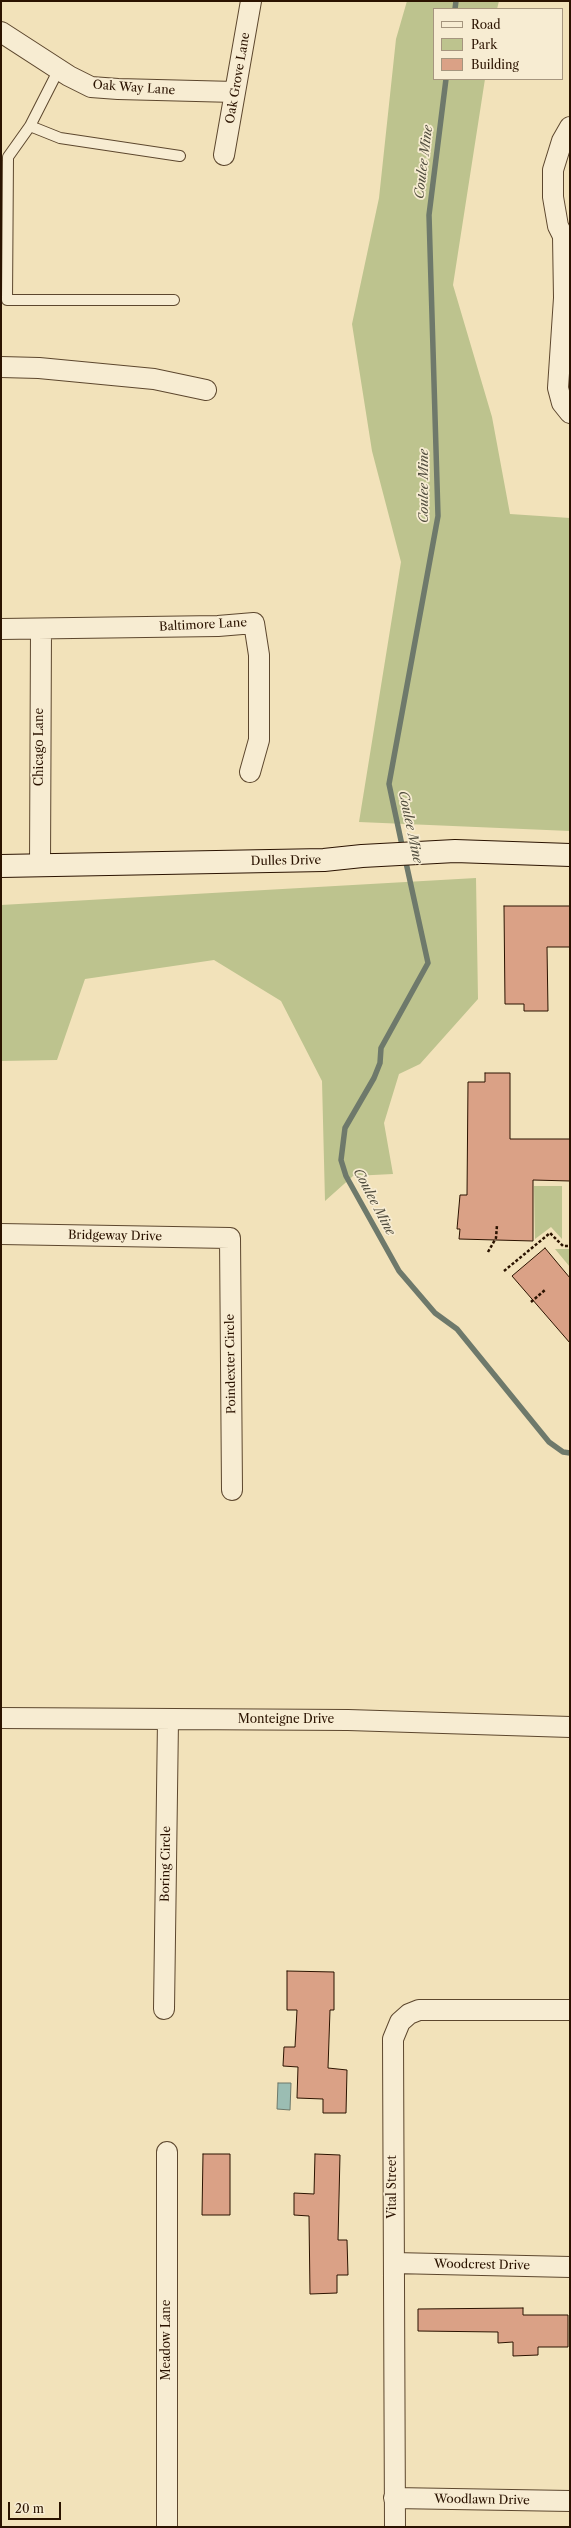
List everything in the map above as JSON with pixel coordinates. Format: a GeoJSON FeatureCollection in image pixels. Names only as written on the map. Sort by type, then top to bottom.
{"type":"FeatureCollection","features":[{"type":"Feature","properties":{"kind":"street","name":"Oak Grove Lane"},"geometry":{"type":"LineString","coordinates":[[224,155],[251,1]]}},
{"type":"Feature","properties":{"kind":"street","name":"Oak Way Lane"},"geometry":{"type":"LineString","coordinates":[[1,32],[59,69],[91,86],[118,89],[235,92]]}},
{"type":"Feature","properties":{"kind":"street"},"geometry":{"type":"LineString","coordinates":[[570,127],[562,141],[553,170],[553,197],[558,226],[566,241],[567,312],[558,388],[562,403],[570,413]]}},
{"type":"Feature","properties":{"kind":"street"},"geometry":{"type":"LineString","coordinates":[[1,367],[38,368],[154,379],[206,390]]}},
{"type":"Feature","properties":{"kind":"street","name":"Baltimore Lane"},"geometry":{"type":"LineString","coordinates":[[1,629],[218,626],[254,623],[259,655],[260,740],[250,772]]}},
{"type":"Feature","properties":{"kind":"street","name":"Chicago Lane"},"geometry":{"type":"LineString","coordinates":[[40,865],[41,629]]}},
{"type":"Feature","properties":{"kind":"street","name":"Dulles Drive"},"geometry":{"type":"LineString","coordinates":[[1,866],[324,860],[362,856],[455,851],[570,855]]}},
{"type":"Feature","properties":{"kind":"street","name":"Bridgeway Drive"},"geometry":{"type":"LineString","coordinates":[[1,1234],[230,1238]]}},
{"type":"Feature","properties":{"kind":"street","name":"Poindexter Circle"},"geometry":{"type":"LineString","coordinates":[[230,1238],[232,1490]]}},
{"type":"Feature","properties":{"kind":"street","name":"Monteigne Drive"},"geometry":{"type":"LineString","coordinates":[[1,1718],[348,1720],[570,1727]]}},
{"type":"Feature","properties":{"kind":"street","name":"Boring Circle"},"geometry":{"type":"LineString","coordinates":[[164,2009],[168,1720]]}},
{"type":"Feature","properties":{"kind":"street","name":"Vital Street"},"geometry":{"type":"LineString","coordinates":[[394,2527],[393,2039],[400,2022],[409,2014],[425,2009],[570,2010]]}},
{"type":"Feature","properties":{"kind":"street","name":"Meadow Lane"},"geometry":{"type":"LineString","coordinates":[[167,2152],[168,2527]]}},
{"type":"Feature","properties":{"kind":"street","name":"Woodcrest Drive"},"geometry":{"type":"LineString","coordinates":[[394,2263],[570,2267]]}},
{"type":"Feature","properties":{"kind":"street","name":"Woodlawn Drive"},"geometry":{"type":"LineString","coordinates":[[394,2498],[570,2501]]}},
{"type":"Feature","properties":{"kind":"lane"},"geometry":{"type":"LineString","coordinates":[[59,69],[30,126],[8,157],[4,225],[7,300],[174,300]]}},
{"type":"Feature","properties":{"kind":"lane"},"geometry":{"type":"LineString","coordinates":[[30,126],[60,138],[180,156]]}},
{"type":"Feature","properties":{"kind":"path"},"geometry":{"type":"LineString","coordinates":[[488,1252],[496,1238],[497,1225]]}},
{"type":"Feature","properties":{"kind":"path"},"geometry":{"type":"LineString","coordinates":[[504,1271],[550,1233],[563,1246],[570,1246]]}},
{"type":"Feature","properties":{"kind":"path"},"geometry":{"type":"LineString","coordinates":[[531,1302],[545,1290]]}},
{"type":"Feature","properties":{"kind":"green space"},"geometry":{"type":"Polygon","coordinates":[[[407,1],[499,1],[497,8],[433,8],[433,80],[485,80],[453,285],[492,417],[510,514],[570,518],[570,831],[359,822],[401,562],[372,451],[352,324],[379,198],[396,39],[407,1]]]}},
{"type":"Feature","properties":{"kind":"green space"},"geometry":{"type":"Polygon","coordinates":[[[476,878],[478,999],[420,1064],[399,1074],[384,1123],[393,1174],[353,1176],[325,1201],[322,1081],[281,1001],[214,960],[85,979],[57,1060],[1,1061],[1,905],[476,878]]]}},
{"type":"Feature","properties":{"kind":"green space"},"geometry":{"type":"Polygon","coordinates":[[[534,1186],[562,1186],[562,1239],[551,1227],[535,1239],[534,1186]]]}},
{"type":"Feature","properties":{"kind":"green space"},"geometry":{"type":"Polygon","coordinates":[[[555,1249],[570,1249],[570,1267],[555,1249]]]}},
{"type":"Feature","properties":{"kind":"water"},"geometry":{"type":"Polygon","coordinates":[[[278,2083],[291,2083],[290,2110],[277,2109],[278,2083]]]}},
{"type":"Feature","properties":{"kind":"building"},"geometry":{"type":"Polygon","coordinates":[[[504,906],[570,906],[570,947],[547,947],[548,1011],[524,1011],[524,1004],[505,1004],[504,906]]]}},
{"type":"Feature","properties":{"kind":"building"},"geometry":{"type":"Polygon","coordinates":[[[485,1073],[510,1073],[510,1139],[570,1139],[570,1181],[533,1180],[533,1241],[459,1239],[460,1229],[457,1229],[460,1195],[467,1195],[468,1082],[485,1082],[485,1073]]]}},
{"type":"Feature","properties":{"kind":"building"},"geometry":{"type":"Polygon","coordinates":[[[545,1248],[570,1278],[570,1343],[512,1276],[545,1248]]]}},
{"type":"Feature","properties":{"kind":"building"},"geometry":{"type":"Polygon","coordinates":[[[287,1971],[334,1972],[334,2010],[330,2010],[328,2068],[347,2070],[346,2113],[323,2113],[323,2099],[297,2098],[298,2067],[283,2066],[284,2047],[295,2047],[297,2010],[287,2010],[287,1971]]]}},
{"type":"Feature","properties":{"kind":"building"},"geometry":{"type":"Polygon","coordinates":[[[203,2154],[230,2154],[230,2215],[202,2215],[203,2154]]]}},
{"type":"Feature","properties":{"kind":"building"},"geometry":{"type":"Polygon","coordinates":[[[315,2154],[340,2155],[338,2240],[347,2240],[348,2275],[337,2275],[337,2293],[310,2294],[309,2216],[294,2215],[294,2193],[314,2194],[315,2154]]]}},
{"type":"Feature","properties":{"kind":"building"},"geometry":{"type":"Polygon","coordinates":[[[523,2308],[523,2315],[568,2315],[568,2347],[538,2347],[538,2355],[513,2356],[513,2342],[498,2343],[498,2332],[418,2331],[418,2309],[523,2308]]]}},
{"type":"Feature","properties":{"kind":"waterway","name":"Coulee Mine"},"geometry":{"type":"LineString","coordinates":[[455,8],[456,1]]}},
{"type":"Feature","properties":{"kind":"waterway","name":"Coulee Mine"},"geometry":{"type":"LineString","coordinates":[[403,850],[389,784],[438,516],[429,215],[446,80]]}},
{"type":"Feature","properties":{"kind":"waterway","name":"Coulee Mine"},"geometry":{"type":"LineString","coordinates":[[405,858],[428,963],[381,1048],[380,1063],[374,1078],[345,1128],[341,1160],[346,1176],[399,1271],[435,1313],[457,1329],[549,1442],[563,1452],[570,1453]]}}]}
